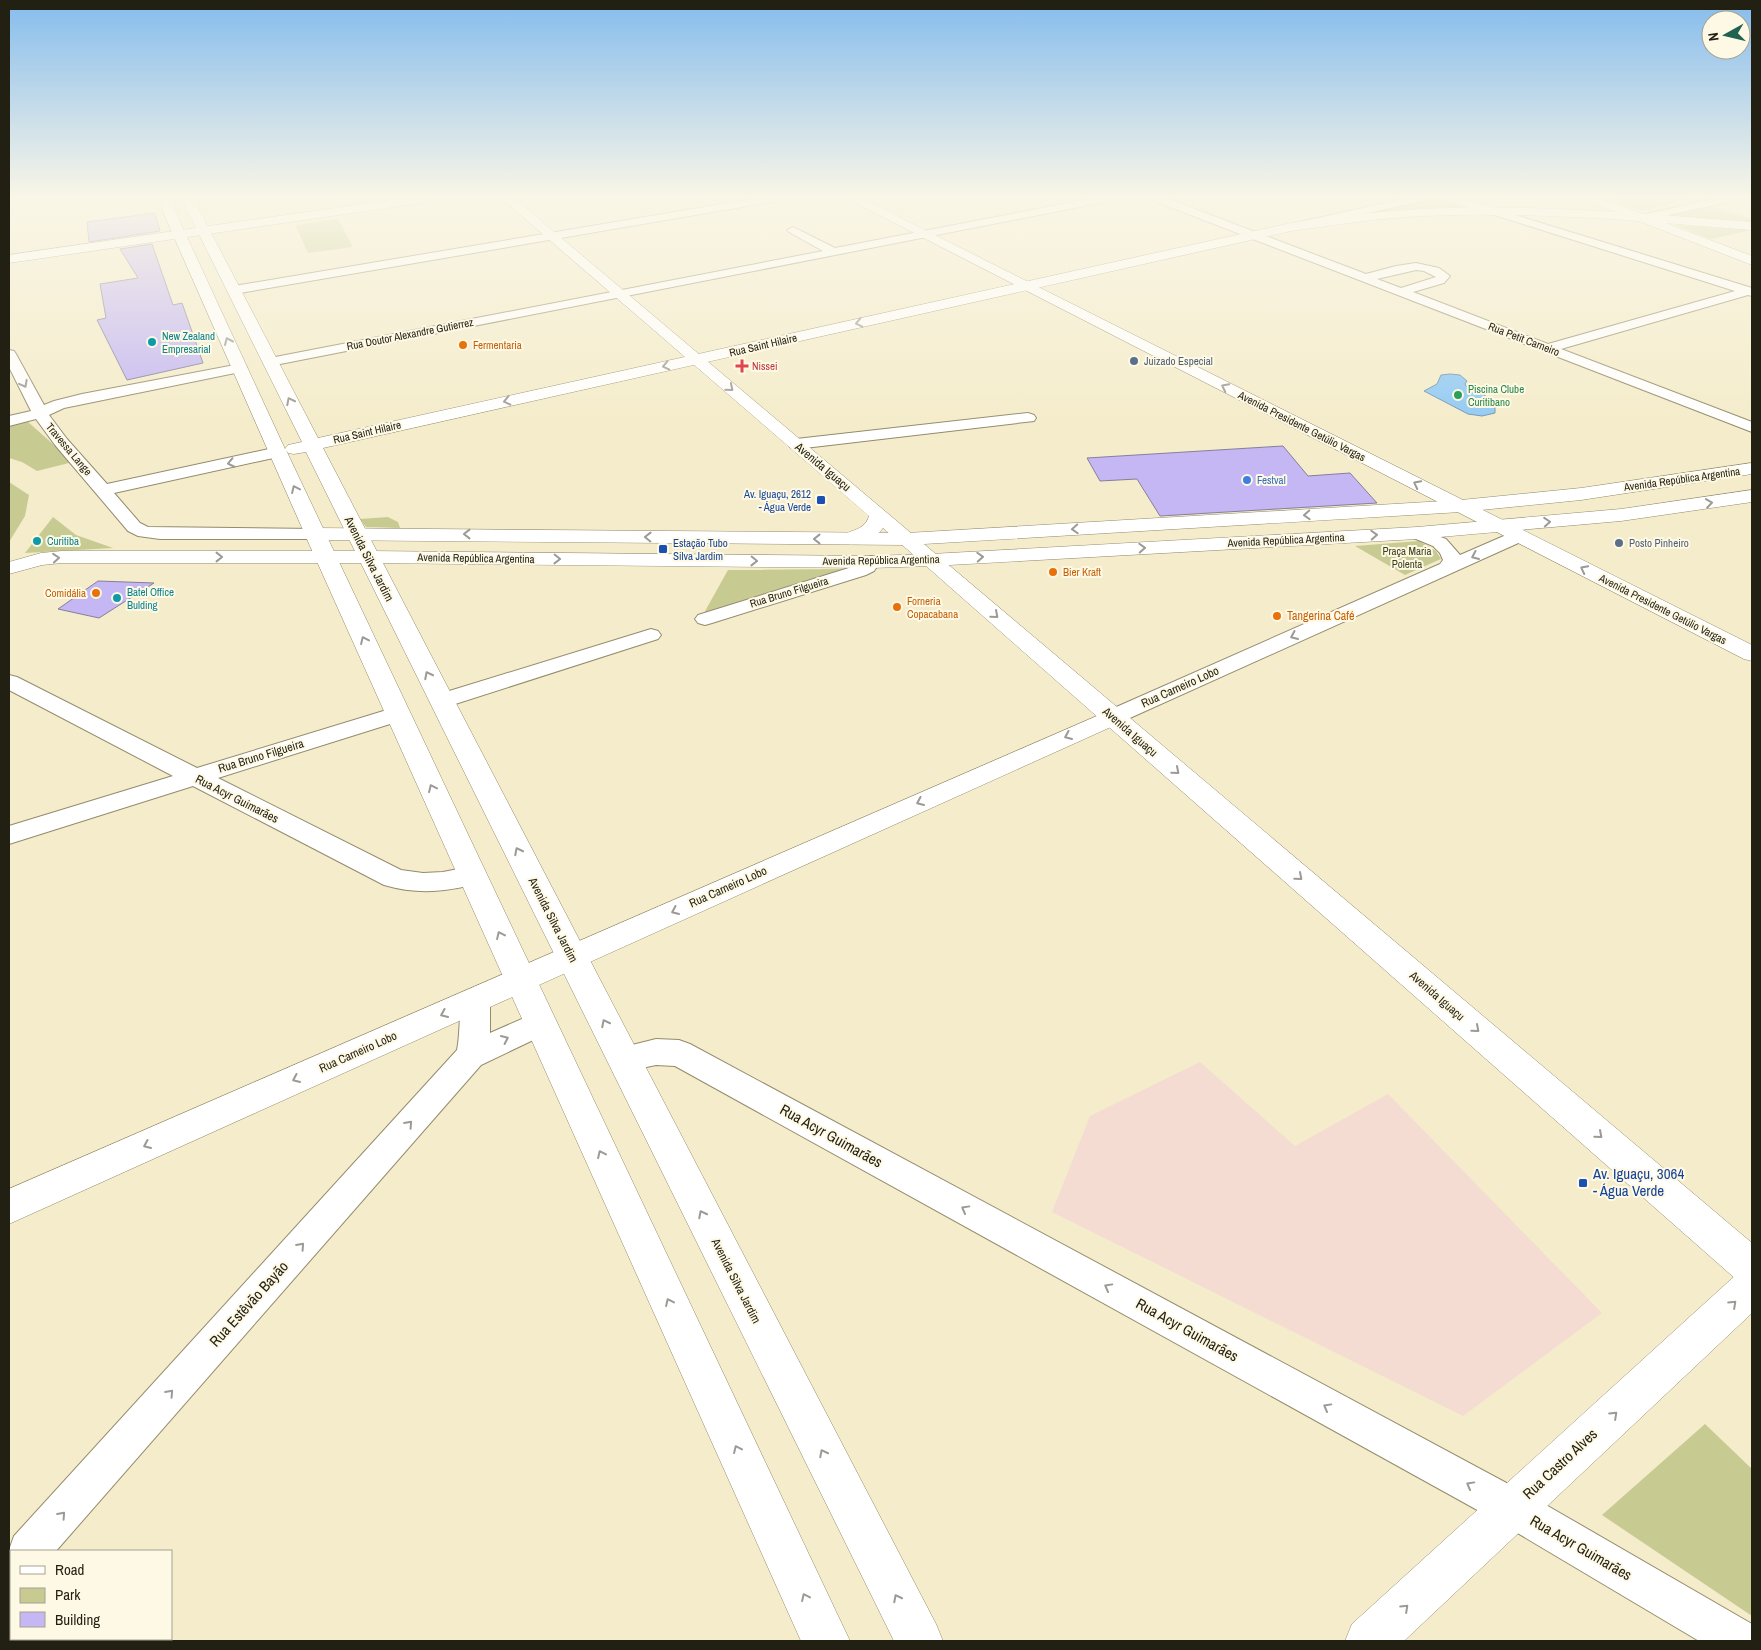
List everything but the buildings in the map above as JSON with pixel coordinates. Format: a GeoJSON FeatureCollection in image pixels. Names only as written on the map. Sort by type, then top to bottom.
{"type":"FeatureCollection","features":[{"type":"Feature","properties":{"kind":"main road","name":"Avenida Silva Jardim"},"geometry":{"type":"LineString","coordinates":[[198,275],[320,545],[367,600],[441,700],[919,1641]]}},
{"type":"Feature","properties":{"kind":"main road","name":"Avenida Silva Jardim"},"geometry":{"type":"LineString","coordinates":[[226,275],[368,556],[367,600],[398,714],[826,1641]]}},
{"type":"Feature","properties":{"kind":"main road","name":"Avenida Iguaçu"},"geometry":{"type":"LineString","coordinates":[[597,275],[907,539],[1752,1268]]}},
{"type":"Feature","properties":{"kind":"main road","name":"Avenida Presidente Getúlio Vargas"},"geometry":{"type":"LineString","coordinates":[[1004,275],[1752,654]]}},
{"type":"Feature","properties":{"kind":"main road","name":"Rua Saint Hilaire"},"geometry":{"type":"LineString","coordinates":[[278,452],[1075,275]]}},
{"type":"Feature","properties":{"kind":"main road"},"geometry":{"type":"LineString","coordinates":[[216,316],[236,296]]}},
{"type":"Feature","properties":{"kind":"main road","name":"Avenida República Argentina"},"geometry":{"type":"LineString","coordinates":[[9,568],[34,561],[62,557],[320,545],[357,533],[907,539],[1461,506],[1596,492],[1752,468]]}},
{"type":"Feature","properties":{"kind":"main road","name":"Avenida República Argentina"},"geometry":{"type":"LineString","coordinates":[[320,545],[368,556],[871,562],[931,560],[1499,526],[1621,515],[1752,496]]}},
{"type":"Feature","properties":{"kind":"main road"},"geometry":{"type":"LineString","coordinates":[[850,539],[863,536],[872,530],[878,523],[879,515]]}},
{"type":"Feature","properties":{"kind":"main road","name":"Rua Carneiro Lobo"},"geometry":{"type":"LineString","coordinates":[[9,1207],[1113,717]]}},
{"type":"Feature","properties":{"kind":"main road","name":"Rua Castro Alves"},"geometry":{"type":"LineString","coordinates":[[1369,1641],[1752,1287]]}},
{"type":"Feature","properties":{"kind":"street"},"geometry":{"type":"LineString","coordinates":[[236,296],[347,275]]}},
{"type":"Feature","properties":{"kind":"street","name":"Rua Doutor Alexandre Gutierrez"},"geometry":{"type":"LineString","coordinates":[[270,362],[716,275]]}},
{"type":"Feature","properties":{"kind":"street","name":"Rua Petit Carneiro"},"geometry":{"type":"LineString","coordinates":[[1358,275],[1752,427]]}},
{"type":"Feature","properties":{"kind":"street"},"geometry":{"type":"LineString","coordinates":[[1366,278],[1377,275]]}},
{"type":"Feature","properties":{"kind":"street"},"geometry":{"type":"LineString","coordinates":[[1401,292],[1440,280],[1444,276],[1442,275]]}},
{"type":"Feature","properties":{"kind":"street"},"geometry":{"type":"LineString","coordinates":[[1698,275],[1750,291]]}},
{"type":"Feature","properties":{"kind":"street"},"geometry":{"type":"LineString","coordinates":[[1548,348],[1750,291]]}},
{"type":"Feature","properties":{"kind":"street","name":"Travessa Lange"},"geometry":{"type":"LineString","coordinates":[[9,354],[40,413],[61,442],[134,527],[144,532]]}},
{"type":"Feature","properties":{"kind":"street"},"geometry":{"type":"LineString","coordinates":[[9,420],[40,413],[59,404],[240,368]]}},
{"type":"Feature","properties":{"kind":"street"},"geometry":{"type":"LineString","coordinates":[[796,444],[1028,418]]}},
{"type":"Feature","properties":{"kind":"street","name":"Rua Saint Hilaire"},"geometry":{"type":"LineString","coordinates":[[104,490],[278,452]]}},
{"type":"Feature","properties":{"kind":"street","name":"Avenida República Argentina"},"geometry":{"type":"LineString","coordinates":[[144,532],[320,545]]}},
{"type":"Feature","properties":{"kind":"street"},"geometry":{"type":"LineString","coordinates":[[1417,532],[1444,545],[1451,554],[1452,562],[1447,568]]}},
{"type":"Feature","properties":{"kind":"street","name":"Rua Carneiro Lobo"},"geometry":{"type":"LineString","coordinates":[[1113,717],[1519,536]]}},
{"type":"Feature","properties":{"kind":"street","name":"Rua Bruno Filgueira"},"geometry":{"type":"LineString","coordinates":[[705,619],[860,571],[871,562]]}},
{"type":"Feature","properties":{"kind":"street"},"geometry":{"type":"LineString","coordinates":[[441,700],[651,635]]}},
{"type":"Feature","properties":{"kind":"street","name":"Rua Acyr Guimarães"},"geometry":{"type":"LineString","coordinates":[[9,682],[193,778],[393,878],[408,883],[427,885],[473,875]]}},
{"type":"Feature","properties":{"kind":"street","name":"Rua Bruno Filgueira"},"geometry":{"type":"LineString","coordinates":[[9,834],[398,714]]}},
{"type":"Feature","properties":{"kind":"street","name":"Rua Estêvão Bayão"},"geometry":{"type":"LineString","coordinates":[[470,1056],[477,1020],[475,1000]]}},
{"type":"Feature","properties":{"kind":"street","name":"Rua Estêvão Bayão"},"geometry":{"type":"LineString","coordinates":[[30,1550],[470,1056],[540,1023]]}},
{"type":"Feature","properties":{"kind":"street","name":"Rua Acyr Guimarães"},"geometry":{"type":"LineString","coordinates":[[623,1059],[656,1052],[679,1053],[1512,1508],[1740,1641]]}},
{"type":"Feature","properties":{"kind":"shaded area"},"geometry":{"type":"Polygon","coordinates":[[[1200,1062],[1295,1146],[1388,1094],[1602,1313],[1463,1416],[1052,1212],[1090,1116],[1200,1062]]]}},
{"type":"Feature","properties":{"kind":"green space"},"geometry":{"type":"Polygon","coordinates":[[[27,421],[73,462],[37,471],[22,462],[9,458],[9,425],[27,421]]]}},
{"type":"Feature","properties":{"kind":"green space"},"geometry":{"type":"Polygon","coordinates":[[[9,482],[29,495],[25,516],[9,542],[9,482]]]}},
{"type":"Feature","properties":{"kind":"green space"},"geometry":{"type":"Polygon","coordinates":[[[53,517],[76,535],[113,548],[25,553],[53,517]]]}},
{"type":"Feature","properties":{"kind":"green space"},"geometry":{"type":"Polygon","coordinates":[[[388,517],[398,522],[400,528],[366,527],[360,519],[388,517]]]}},
{"type":"Feature","properties":{"kind":"green space","name":"Praça Maria Polenta"},"geometry":{"type":"Polygon","coordinates":[[[1419,541],[1436,551],[1441,559],[1405,575],[1355,546],[1419,541]]]}},
{"type":"Feature","properties":{"kind":"green space"},"geometry":{"type":"Polygon","coordinates":[[[844,569],[704,613],[728,570],[844,569]]]}},
{"type":"Feature","properties":{"kind":"green space"},"geometry":{"type":"Polygon","coordinates":[[[1705,1424],[1752,1469],[1752,1616],[1602,1515],[1705,1424]]]}},
{"type":"Feature","properties":{"kind":"water","name":"Piscina Clube Curitibano"},"geometry":{"type":"Polygon","coordinates":[[[1441,375],[1460,375],[1467,381],[1466,386],[1483,394],[1495,404],[1495,413],[1482,416],[1468,414],[1424,391],[1437,384],[1441,375]]]}},
{"type":"Feature","properties":{"kind":"place","name":"New Zealand Empresarial"},"geometry":{"type":"Point","coordinates":[152,342]}},
{"type":"Feature","properties":{"kind":"place","name":"Fermentaria"},"geometry":{"type":"Point","coordinates":[463,345]}},
{"type":"Feature","properties":{"kind":"place","name":"Juizado Especial"},"geometry":{"type":"Point","coordinates":[1134,361]}},
{"type":"Feature","properties":{"kind":"place","name":"Nissei"},"geometry":{"type":"Point","coordinates":[742,366]}},
{"type":"Feature","properties":{"kind":"place","name":"Piscina Clube Curitibano"},"geometry":{"type":"Point","coordinates":[1458,395]}},
{"type":"Feature","properties":{"kind":"place","name":"Festval"},"geometry":{"type":"Point","coordinates":[1247,480]}},
{"type":"Feature","properties":{"kind":"place","name":"Av. Iguaçu, 2612 - Água Verde"},"geometry":{"type":"Point","coordinates":[821,500]}},
{"type":"Feature","properties":{"kind":"place","name":"Curitiba"},"geometry":{"type":"Point","coordinates":[37,541]}},
{"type":"Feature","properties":{"kind":"place","name":"Posto Pinheiro"},"geometry":{"type":"Point","coordinates":[1619,543]}},
{"type":"Feature","properties":{"kind":"place","name":"Estação Tubo Silva Jardim"},"geometry":{"type":"Point","coordinates":[663,549]}},
{"type":"Feature","properties":{"kind":"place","name":"Bier Kraft"},"geometry":{"type":"Point","coordinates":[1053,572]}},
{"type":"Feature","properties":{"kind":"place","name":"Comidália"},"geometry":{"type":"Point","coordinates":[96,593]}},
{"type":"Feature","properties":{"kind":"place","name":"Batel Office Bulding"},"geometry":{"type":"Point","coordinates":[117,598]}},
{"type":"Feature","properties":{"kind":"place","name":"Forneria Copacabana"},"geometry":{"type":"Point","coordinates":[897,607]}},
{"type":"Feature","properties":{"kind":"place","name":"Tangerina Café"},"geometry":{"type":"Point","coordinates":[1277,616]}},
{"type":"Feature","properties":{"kind":"place","name":"Av. Iguaçu, 3064 - Água Verde"},"geometry":{"type":"Point","coordinates":[1583,1183]}}]}
